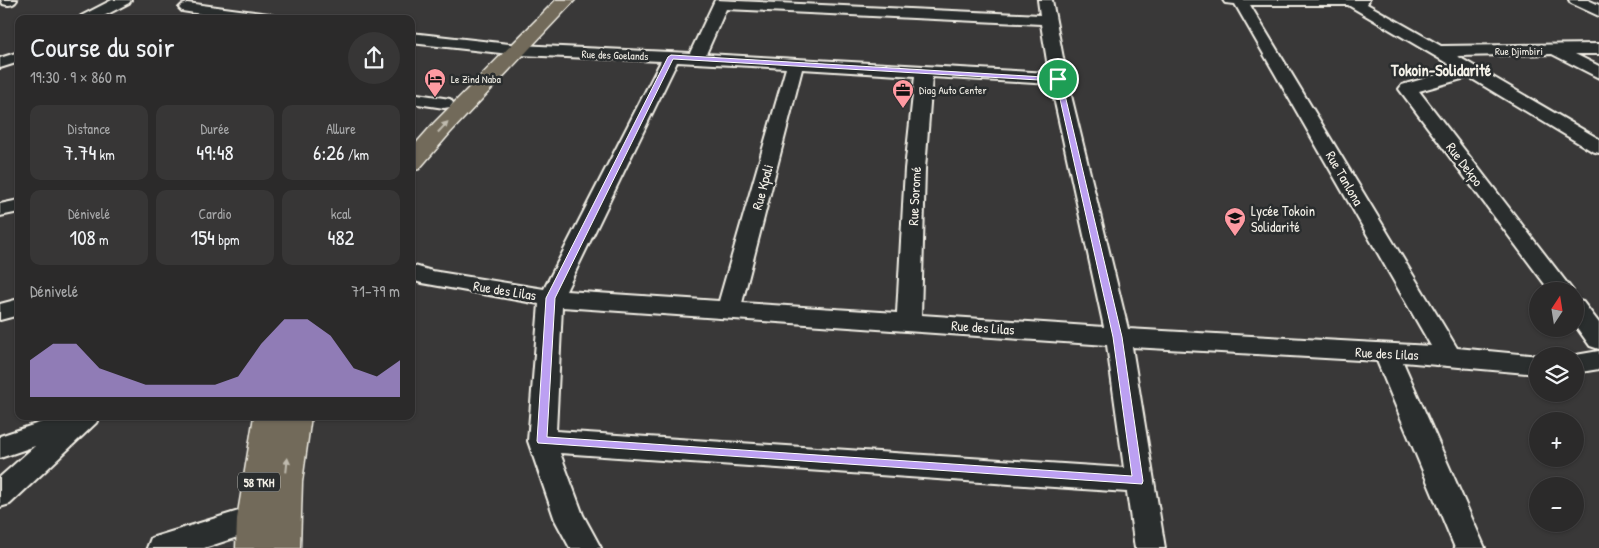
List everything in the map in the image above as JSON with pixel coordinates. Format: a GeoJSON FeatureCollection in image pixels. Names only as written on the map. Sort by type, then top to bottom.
{"type":"FeatureCollection","features":[{"type":"Feature","properties":{"kind":"highway"},"geometry":{"type":"LineString","coordinates":[[415,133],[543,0]]}},
{"type":"Feature","properties":{"kind":"highway"},"geometry":{"type":"LineString","coordinates":[[415,159],[448,122],[566,0]]}},
{"type":"Feature","properties":{"kind":"highway","name":"58 TKH"},"geometry":{"type":"LineString","coordinates":[[254,534],[269,420]]}},
{"type":"Feature","properties":{"kind":"highway","name":"58 TKH"},"geometry":{"type":"LineString","coordinates":[[282,548],[282,511],[288,449],[294,420]]}},
{"type":"Feature","properties":{"kind":"street"},"geometry":{"type":"LineString","coordinates":[[94,15],[124,0]]}},
{"type":"Feature","properties":{"kind":"street"},"geometry":{"type":"LineString","coordinates":[[184,13],[204,0]]}},
{"type":"Feature","properties":{"kind":"street"},"geometry":{"type":"LineString","coordinates":[[1230,0],[1371,0]]}},
{"type":"Feature","properties":{"kind":"street","name":"Rue Tanlona"},"geometry":{"type":"LineString","coordinates":[[1240,0],[1449,356]]}},
{"type":"Feature","properties":{"kind":"street"},"geometry":{"type":"LineString","coordinates":[[1576,0],[1599,11]]}},
{"type":"Feature","properties":{"kind":"street"},"geometry":{"type":"LineString","coordinates":[[1351,1],[1599,147]]}},
{"type":"Feature","properties":{"kind":"street"},"geometry":{"type":"LineString","coordinates":[[696,58],[721,2],[1047,10],[1058,79],[1118,337],[1138,481],[1150,548]]}},
{"type":"Feature","properties":{"kind":"street"},"geometry":{"type":"LineString","coordinates":[[184,13],[212,15]]}},
{"type":"Feature","properties":{"kind":"street","name":"Rue des Goelands"},"geometry":{"type":"LineString","coordinates":[[415,39],[494,49],[696,58],[1058,79]]}},
{"type":"Feature","properties":{"kind":"street","name":"Rue Djimbiri"},"geometry":{"type":"LineString","coordinates":[[1438,51],[1599,49]]}},
{"type":"Feature","properties":{"kind":"street"},"geometry":{"type":"LineString","coordinates":[[1556,51],[1599,73]]}},
{"type":"Feature","properties":{"kind":"street"},"geometry":{"type":"LineString","coordinates":[[586,548],[564,506],[542,441],[551,298],[671,57]]}},
{"type":"Feature","properties":{"kind":"street"},"geometry":{"type":"LineString","coordinates":[[1,64],[15,59]]}},
{"type":"Feature","properties":{"kind":"street","name":"Rue Kpali"},"geometry":{"type":"LineString","coordinates":[[728,310],[795,64]]}},
{"type":"Feature","properties":{"kind":"street","name":"Rue Dekpo"},"geometry":{"type":"LineString","coordinates":[[1470,71],[1408,89],[1555,282]]}},
{"type":"Feature","properties":{"kind":"street","name":"Rue Soromé"},"geometry":{"type":"LineString","coordinates":[[909,321],[915,169],[924,72]]}},
{"type":"Feature","properties":{"kind":"street"},"geometry":{"type":"LineString","coordinates":[[415,99],[444,103]]}},
{"type":"Feature","properties":{"kind":"street"},"geometry":{"type":"LineString","coordinates":[[0,210],[15,207]]}},
{"type":"Feature","properties":{"kind":"street","name":"Rue des Lilas"},"geometry":{"type":"LineString","coordinates":[[417,277],[551,298],[909,321],[1118,337],[1449,356],[1529,364]]}},
{"type":"Feature","properties":{"kind":"street"},"geometry":{"type":"LineString","coordinates":[[0,312],[15,308]]}},
{"type":"Feature","properties":{"kind":"street"},"geometry":{"type":"LineString","coordinates":[[1584,320],[1599,340]]}},
{"type":"Feature","properties":{"kind":"street"},"geometry":{"type":"LineString","coordinates":[[1386,353],[1470,548]]}},
{"type":"Feature","properties":{"kind":"street"},"geometry":{"type":"LineString","coordinates":[[1584,362],[1599,360]]}},
{"type":"Feature","properties":{"kind":"street"},"geometry":{"type":"LineString","coordinates":[[0,447],[76,420]]}},
{"type":"Feature","properties":{"kind":"street"},"geometry":{"type":"LineString","coordinates":[[0,495],[82,420]]}},
{"type":"Feature","properties":{"kind":"street"},"geometry":{"type":"LineString","coordinates":[[542,441],[1138,481]]}},
{"type":"Feature","properties":{"kind":"street"},"geometry":{"type":"LineString","coordinates":[[162,548],[254,534]]}},
{"type":"Feature","properties":{"kind":"place","name":"Le Zind Naba"},"geometry":{"type":"Point","coordinates":[435,98]}},
{"type":"Feature","properties":{"kind":"place","name":"Diag Auto Center"},"geometry":{"type":"Point","coordinates":[903,109]}},
{"type":"Feature","properties":{"kind":"place","name":"Lycée Tokoin Solidarité"},"geometry":{"type":"Point","coordinates":[1235,237]}},
{"type":"Feature","properties":{"kind":"district","name":"Tokoin-Solidarité"},"geometry":{"type":"Point","coordinates":[1441,70]}},
{"type":"Feature","properties":{"kind":"route"},"geometry":{"type":"LineString","coordinates":[[671,57],[1058,79],[1118,337],[1138,481],[542,441],[551,298],[671,57]]}}]}
